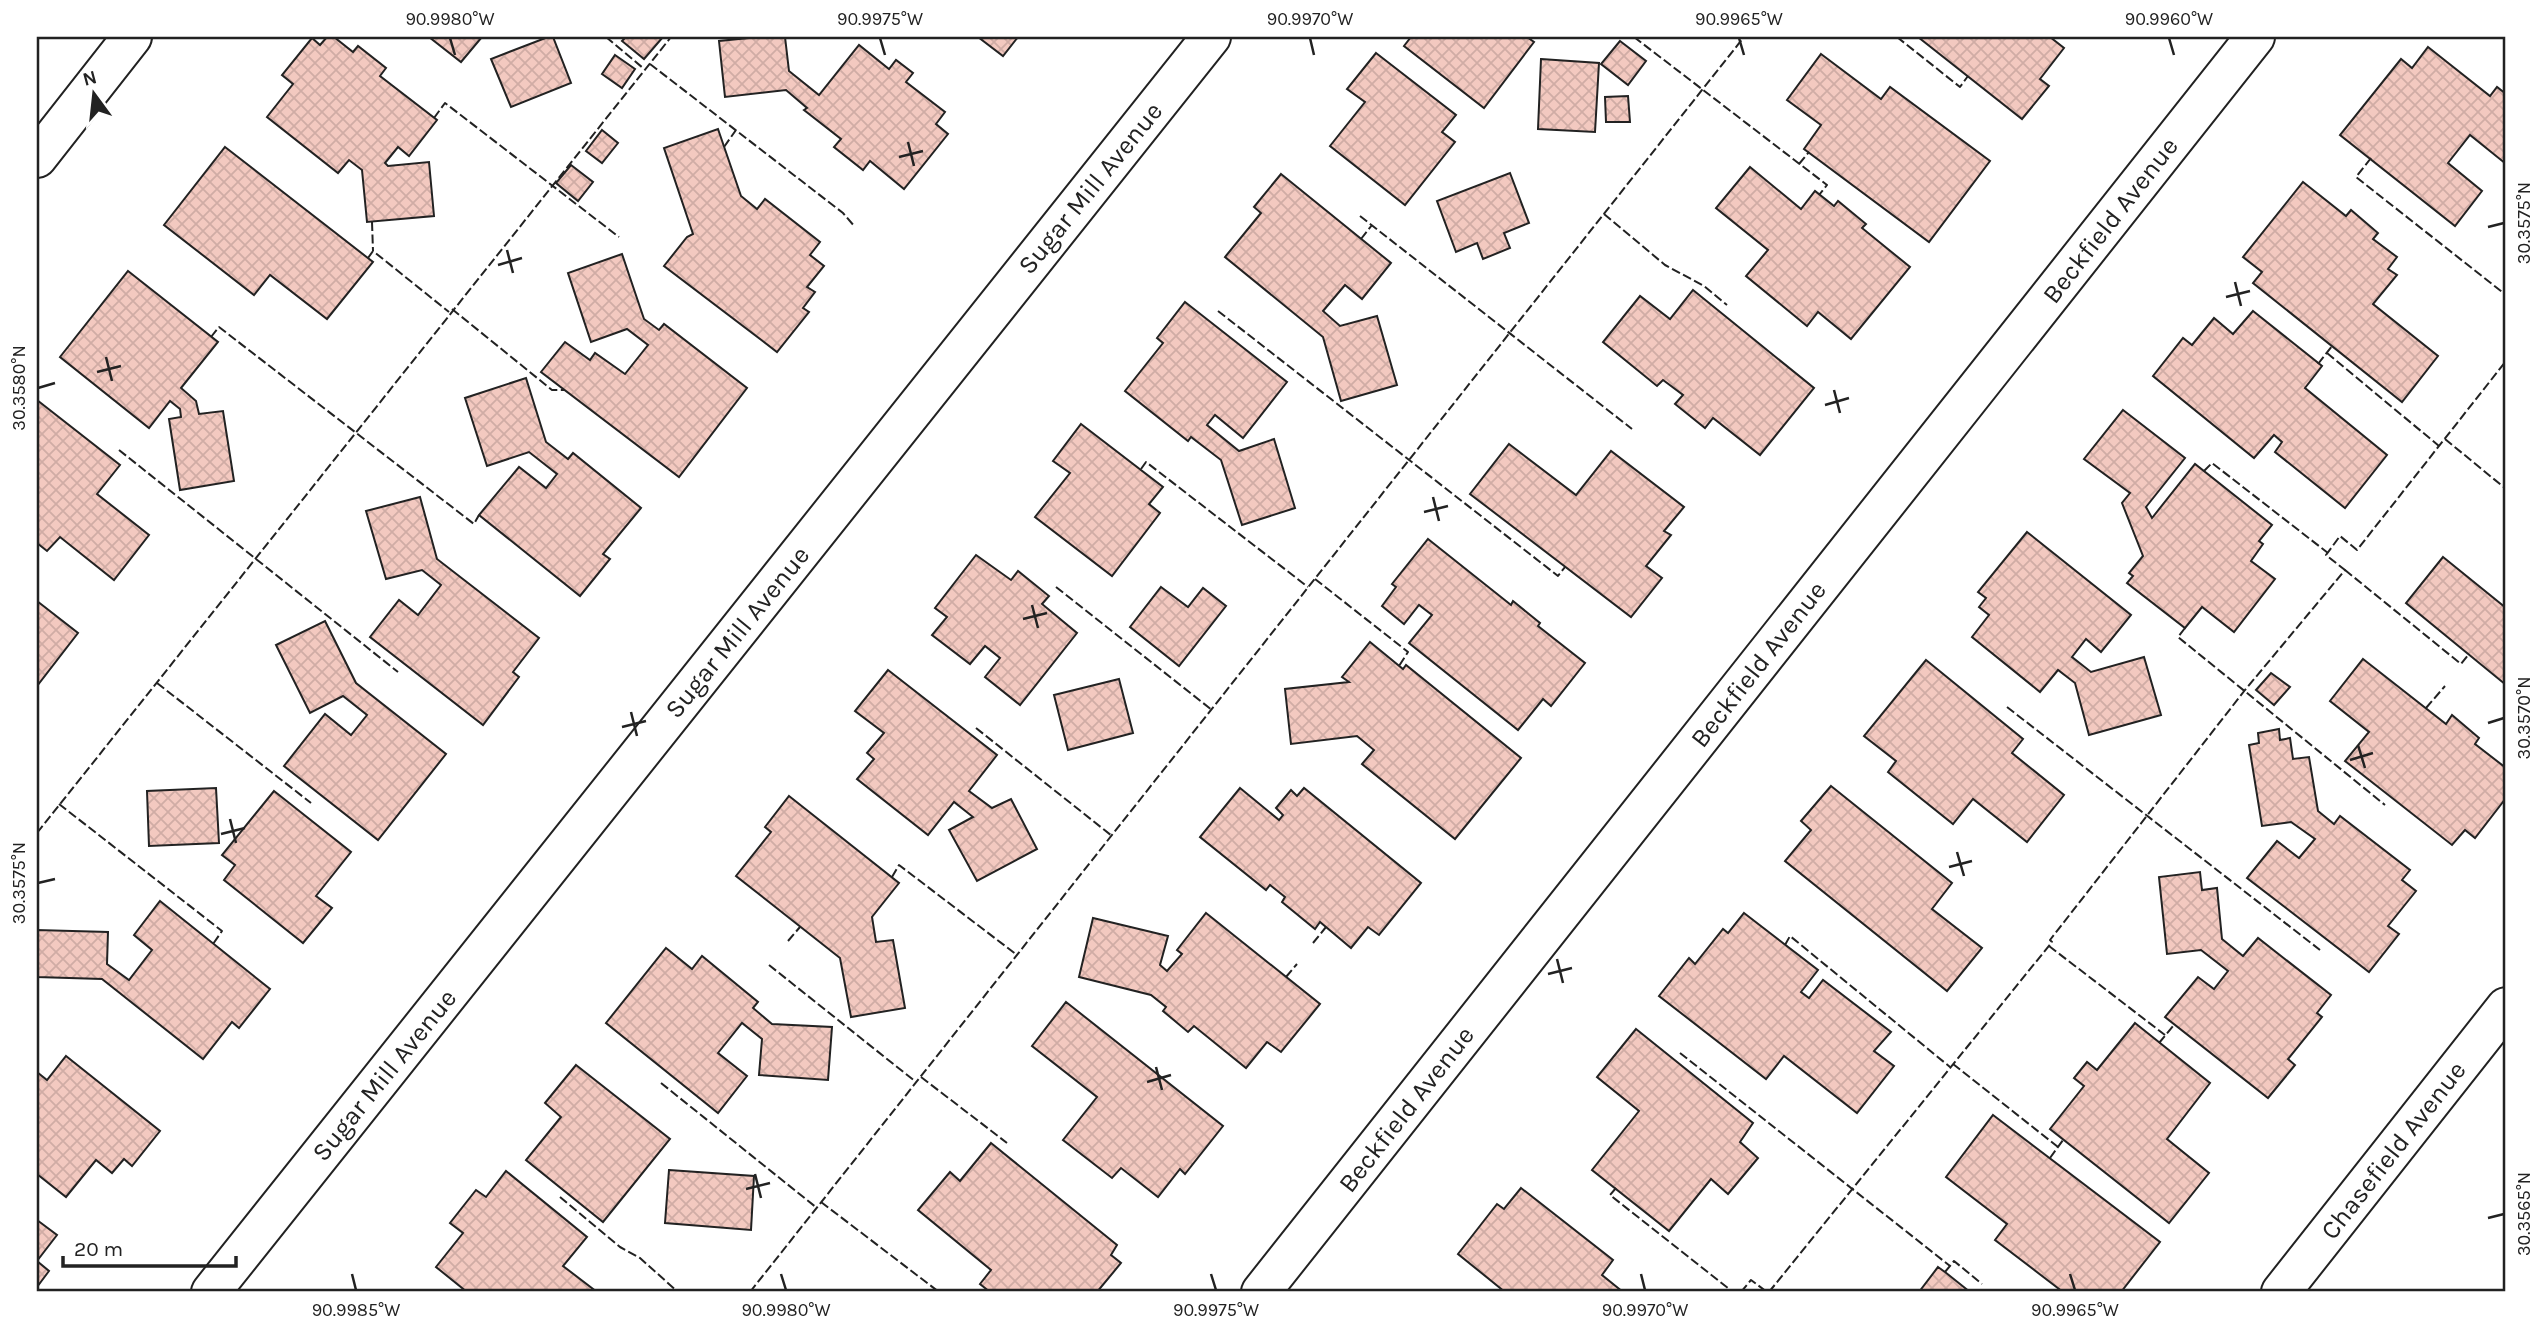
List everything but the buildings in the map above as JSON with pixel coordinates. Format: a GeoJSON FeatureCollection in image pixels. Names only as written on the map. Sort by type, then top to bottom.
{"type":"FeatureCollection","features":[{"type":"Feature","properties":{"kind":"street"},"geometry":{"type":"LineString","coordinates":[[37,158],[132,37]]}},
{"type":"Feature","properties":{"kind":"street","name":"Sugar Mill Avenue"},"geometry":{"type":"LineString","coordinates":[[211,1292],[1211,37]]}},
{"type":"Feature","properties":{"kind":"street","name":"Beckfield Avenue"},"geometry":{"type":"LineString","coordinates":[[1261,1292],[2255,37]]}},
{"type":"Feature","properties":{"kind":"street","name":"Chasefield Avenue"},"geometry":{"type":"LineString","coordinates":[[2281,1292],[2506,1007]]}},
{"type":"Feature","properties":{"kind":"fence"},"geometry":{"type":"LineString","coordinates":[[606,37],[643,68]]}},
{"type":"Feature","properties":{"kind":"fence"},"geometry":{"type":"LineString","coordinates":[[37,833],[671,37]]}},
{"type":"Feature","properties":{"kind":"fence"},"geometry":{"type":"LineString","coordinates":[[1634,37],[1827,185],[1819,195]]}},
{"type":"Feature","properties":{"kind":"fence"},"geometry":{"type":"LineString","coordinates":[[750,1292],[1744,37]]}},
{"type":"Feature","properties":{"kind":"fence"},"geometry":{"type":"LineString","coordinates":[[1897,37],[1960,87],[1968,76]]}},
{"type":"Feature","properties":{"kind":"fence"},"geometry":{"type":"LineString","coordinates":[[650,64],[843,213],[855,227]]}},
{"type":"Feature","properties":{"kind":"fence"},"geometry":{"type":"LineString","coordinates":[[434,118],[445,103],[619,237]]}},
{"type":"Feature","properties":{"kind":"fence"},"geometry":{"type":"LineString","coordinates":[[724,147],[736,130]]}},
{"type":"Feature","properties":{"kind":"fence"},"geometry":{"type":"LineString","coordinates":[[1799,164],[1809,152]]}},
{"type":"Feature","properties":{"kind":"fence"},"geometry":{"type":"LineString","coordinates":[[2371,158],[2356,177],[2506,295]]}},
{"type":"Feature","properties":{"kind":"fence"},"geometry":{"type":"LineString","coordinates":[[1604,214],[1665,265],[1704,286],[1727,305]]}},
{"type":"Feature","properties":{"kind":"fence"},"geometry":{"type":"LineString","coordinates":[[1360,216],[1632,429]]}},
{"type":"Feature","properties":{"kind":"fence"},"geometry":{"type":"LineString","coordinates":[[372,222],[373,251]]}},
{"type":"Feature","properties":{"kind":"fence"},"geometry":{"type":"LineString","coordinates":[[1361,239],[1372,225]]}},
{"type":"Feature","properties":{"kind":"fence"},"geometry":{"type":"LineString","coordinates":[[368,258],[373,251],[449,312]]}},
{"type":"Feature","properties":{"kind":"fence"},"geometry":{"type":"LineString","coordinates":[[452,309],[552,390],[565,390]]}},
{"type":"Feature","properties":{"kind":"fence"},"geometry":{"type":"LineString","coordinates":[[1218,311],[1558,576],[1565,567]]}},
{"type":"Feature","properties":{"kind":"fence"},"geometry":{"type":"LineString","coordinates":[[211,337],[219,327],[474,524],[479,515]]}},
{"type":"Feature","properties":{"kind":"fence"},"geometry":{"type":"LineString","coordinates":[[2318,364],[2332,346]]}},
{"type":"Feature","properties":{"kind":"fence"},"geometry":{"type":"LineString","coordinates":[[2327,353],[2439,446]]}},
{"type":"Feature","properties":{"kind":"fence"},"geometry":{"type":"LineString","coordinates":[[1769,1292],[2052,942],[2050,940],[2245,690],[2345,570],[2326,555],[2340,536],[2357,550],[2506,361]]}},
{"type":"Feature","properties":{"kind":"fence"},"geometry":{"type":"LineString","coordinates":[[2445,439],[2506,489]]}},
{"type":"Feature","properties":{"kind":"fence"},"geometry":{"type":"LineString","coordinates":[[119,450],[398,672]]}},
{"type":"Feature","properties":{"kind":"fence"},"geometry":{"type":"LineString","coordinates":[[1141,469],[1146,462],[1308,587]]}},
{"type":"Feature","properties":{"kind":"fence"},"geometry":{"type":"LineString","coordinates":[[2204,471],[2212,463],[2328,553]]}},
{"type":"Feature","properties":{"kind":"fence"},"geometry":{"type":"LineString","coordinates":[[2345,570],[2461,664],[2469,654]]}},
{"type":"Feature","properties":{"kind":"fence"},"geometry":{"type":"LineString","coordinates":[[1315,579],[1408,652],[1399,666]]}},
{"type":"Feature","properties":{"kind":"fence"},"geometry":{"type":"LineString","coordinates":[[1056,587],[1212,710]]}},
{"type":"Feature","properties":{"kind":"fence"},"geometry":{"type":"LineString","coordinates":[[2185,628],[2178,637],[2385,805]]}},
{"type":"Feature","properties":{"kind":"fence"},"geometry":{"type":"LineString","coordinates":[[157,683],[311,803]]}},
{"type":"Feature","properties":{"kind":"fence"},"geometry":{"type":"LineString","coordinates":[[2426,708],[2445,686]]}},
{"type":"Feature","properties":{"kind":"fence"},"geometry":{"type":"LineString","coordinates":[[2007,707],[2320,950]]}},
{"type":"Feature","properties":{"kind":"fence"},"geometry":{"type":"LineString","coordinates":[[976,728],[1112,836]]}},
{"type":"Feature","properties":{"kind":"fence"},"geometry":{"type":"LineString","coordinates":[[59,804],[222,931],[213,944]]}},
{"type":"Feature","properties":{"kind":"fence"},"geometry":{"type":"LineString","coordinates":[[892,877],[899,865],[1017,955]]}},
{"type":"Feature","properties":{"kind":"fence"},"geometry":{"type":"LineString","coordinates":[[788,941],[800,927]]}},
{"type":"Feature","properties":{"kind":"fence"},"geometry":{"type":"LineString","coordinates":[[1313,943],[1326,927]]}},
{"type":"Feature","properties":{"kind":"fence"},"geometry":{"type":"LineString","coordinates":[[1785,945],[1790,936],[1950,1067]]}},
{"type":"Feature","properties":{"kind":"fence"},"geometry":{"type":"LineString","coordinates":[[2049,946],[2165,1035]]}},
{"type":"Feature","properties":{"kind":"fence"},"geometry":{"type":"LineString","coordinates":[[1286,977],[1297,964]]}},
{"type":"Feature","properties":{"kind":"fence"},"geometry":{"type":"LineString","coordinates":[[769,965],[916,1082]]}},
{"type":"Feature","properties":{"kind":"fence"},"geometry":{"type":"LineString","coordinates":[[2159,1043],[2174,1025]]}},
{"type":"Feature","properties":{"kind":"fence"},"geometry":{"type":"LineString","coordinates":[[1680,1053],[1950,1266]]}},
{"type":"Feature","properties":{"kind":"fence"},"geometry":{"type":"LineString","coordinates":[[1953,1064],[2058,1147]]}},
{"type":"Feature","properties":{"kind":"fence"},"geometry":{"type":"LineString","coordinates":[[921,1077],[1007,1143]]}},
{"type":"Feature","properties":{"kind":"fence"},"geometry":{"type":"LineString","coordinates":[[661,1083],[817,1208]]}},
{"type":"Feature","properties":{"kind":"fence"},"geometry":{"type":"LineString","coordinates":[[2050,1158],[2063,1140]]}},
{"type":"Feature","properties":{"kind":"fence"},"geometry":{"type":"LineString","coordinates":[[1616,1188],[1610,1195],[1733,1292]]}},
{"type":"Feature","properties":{"kind":"fence"},"geometry":{"type":"LineString","coordinates":[[560,1197],[620,1247],[640,1258],[678,1292]]}},
{"type":"Feature","properties":{"kind":"fence"},"geometry":{"type":"LineString","coordinates":[[821,1202],[939,1292]]}},
{"type":"Feature","properties":{"kind":"fence"},"geometry":{"type":"LineString","coordinates":[[1945,1272],[1954,1261],[1982,1284]]}},
{"type":"Feature","properties":{"kind":"fence"},"geometry":{"type":"LineString","coordinates":[[1741,1292],[1751,1280],[1767,1292]]}}]}
